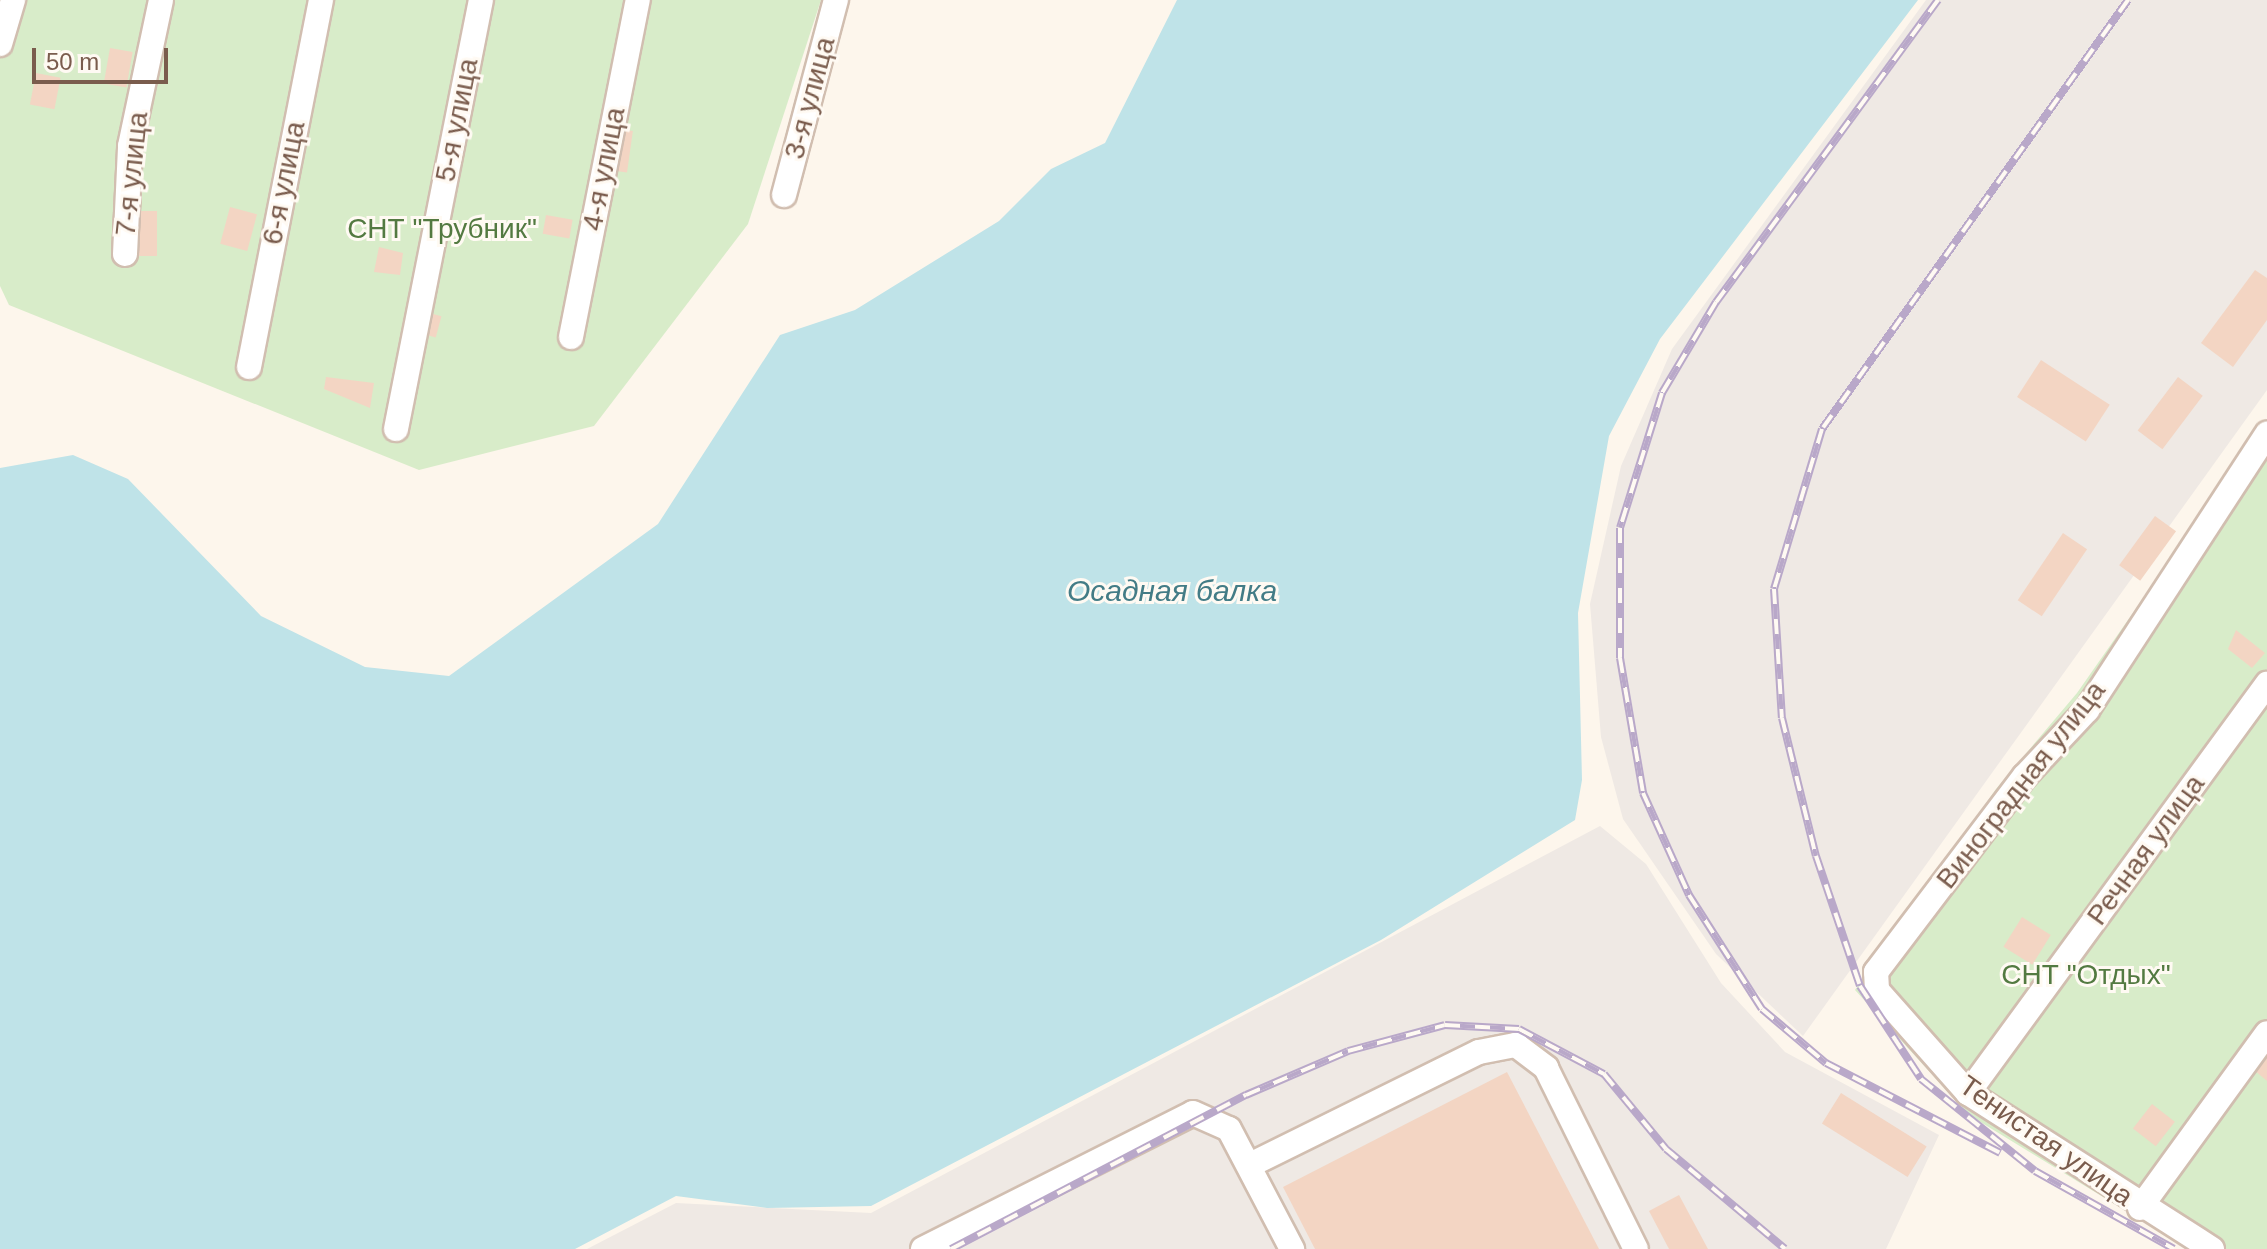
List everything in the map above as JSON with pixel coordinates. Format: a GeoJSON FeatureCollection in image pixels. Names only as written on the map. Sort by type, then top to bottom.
{"type":"FeatureCollection","features":[{"type":"Feature","properties":{"kind":"street"},"geometry":{"type":"LineString","coordinates":[[0,44],[13,0]]}},
{"type":"Feature","properties":{"kind":"street","name":"7-я улица"},"geometry":{"type":"LineString","coordinates":[[125,254],[130,146],[161,0]]}},
{"type":"Feature","properties":{"kind":"street","name":"6-я улица"},"geometry":{"type":"LineString","coordinates":[[249,367],[321,0]]}},
{"type":"Feature","properties":{"kind":"street","name":"5-я улица"},"geometry":{"type":"LineString","coordinates":[[396,429],[481,0]]}},
{"type":"Feature","properties":{"kind":"street","name":"4-я улица"},"geometry":{"type":"LineString","coordinates":[[571,337],[638,0]]}},
{"type":"Feature","properties":{"kind":"street","name":"3-я улица"},"geometry":{"type":"LineString","coordinates":[[784,195],[836,0]]}},
{"type":"Feature","properties":{"kind":"street","name":"Виноградная улица"},"geometry":{"type":"LineString","coordinates":[[1876,972],[2025,776],[2087,710],[2267,434]]}},
{"type":"Feature","properties":{"kind":"street","name":"Речная улица"},"geometry":{"type":"LineString","coordinates":[[1968,1093],[2267,684]]}},
{"type":"Feature","properties":{"kind":"street","name":"Тенистая улица"},"geometry":{"type":"LineString","coordinates":[[1876,972],[1877,990],[1968,1093],[2140,1208],[2212,1249]]}},
{"type":"Feature","properties":{"kind":"street"},"geometry":{"type":"LineString","coordinates":[[2140,1208],[2267,1033]]}},
{"type":"Feature","properties":{"kind":"street"},"geometry":{"type":"LineString","coordinates":[[1250,1165],[1479,1052],[1516,1045],[1546,1068],[1636,1249]]}},
{"type":"Feature","properties":{"kind":"street"},"geometry":{"type":"LineString","coordinates":[[923,1249],[1193,1113],[1219,1119],[1250,1165],[1292,1249]]}},
{"type":"Feature","properties":{"kind":"shaded area"},"geometry":{"type":"Polygon","coordinates":[[[1926,0],[2267,0],[2267,390],[1803,1036],[1716,954],[1623,819],[1601,737],[1590,604],[1621,466],[1672,349],[1926,0]]]}},
{"type":"Feature","properties":{"kind":"shaded area"},"geometry":{"type":"Polygon","coordinates":[[[1600,826],[1646,864],[1721,983],[1785,1052],[1939,1135],[1886,1249],[587,1249],[676,1203],[871,1213],[1600,826]]]}},
{"type":"Feature","properties":{"kind":"green space","name":"СНТ \"Трубник\""},"geometry":{"type":"Polygon","coordinates":[[[0,0],[821,0],[748,224],[594,426],[419,470],[9,305],[0,286],[0,0]]]}},
{"type":"Feature","properties":{"kind":"green space","name":"СНТ \"Отдых\""},"geometry":{"type":"Polygon","coordinates":[[[2267,421],[2267,1249],[2188,1249],[1969,1115],[1855,990],[1996,789],[2077,693],[2267,421]]]}},
{"type":"Feature","properties":{"kind":"water","name":"Осадная балка"},"geometry":{"type":"Polygon","coordinates":[[[1177,0],[1918,0],[1660,339],[1609,436],[1578,613],[1582,780],[1575,820],[1381,940],[871,1206],[767,1208],[676,1196],[575,1249],[0,1249],[0,468],[73,455],[128,479],[261,616],[365,667],[449,676],[658,524],[780,335],[855,310],[999,221],[1051,169],[1105,143],[1177,0]]]}},
{"type":"Feature","properties":{"kind":"building"},"geometry":{"type":"Polygon","coordinates":[[[110,48],[133,52],[126,87],[104,83],[110,48]]]}},
{"type":"Feature","properties":{"kind":"building"},"geometry":{"type":"Polygon","coordinates":[[[36,73],[61,78],[54,109],[30,104],[36,73]]]}},
{"type":"Feature","properties":{"kind":"building"},"geometry":{"type":"Polygon","coordinates":[[[619,129],[633,131],[627,173],[613,171],[619,129]]]}},
{"type":"Feature","properties":{"kind":"building"},"geometry":{"type":"Polygon","coordinates":[[[230,207],[257,214],[247,251],[220,244],[230,207]]]}},
{"type":"Feature","properties":{"kind":"building"},"geometry":{"type":"Polygon","coordinates":[[[133,211],[157,211],[157,256],[133,256],[133,211]]]}},
{"type":"Feature","properties":{"kind":"building"},"geometry":{"type":"Polygon","coordinates":[[[546,215],[573,220],[569,238],[543,234],[546,215]]]}},
{"type":"Feature","properties":{"kind":"building"},"geometry":{"type":"Polygon","coordinates":[[[379,247],[403,253],[400,275],[374,272],[379,247]]]}},
{"type":"Feature","properties":{"kind":"building"},"geometry":{"type":"Polygon","coordinates":[[[2255,270],[2267,278],[2267,320],[2233,367],[2201,343],[2255,270]]]}},
{"type":"Feature","properties":{"kind":"building"},"geometry":{"type":"Polygon","coordinates":[[[426,312],[441,316],[436,337],[420,333],[426,312]]]}},
{"type":"Feature","properties":{"kind":"building"},"geometry":{"type":"Polygon","coordinates":[[[2041,360],[2110,405],[2086,442],[2017,397],[2041,360]]]}},
{"type":"Feature","properties":{"kind":"building"},"geometry":{"type":"Polygon","coordinates":[[[326,377],[374,383],[370,408],[324,389],[326,377]]]}},
{"type":"Feature","properties":{"kind":"building"},"geometry":{"type":"Polygon","coordinates":[[[2178,377],[2203,396],[2162,449],[2138,431],[2178,377]]]}},
{"type":"Feature","properties":{"kind":"building"},"geometry":{"type":"Polygon","coordinates":[[[2155,516],[2176,531],[2140,581],[2119,565],[2155,516]]]}},
{"type":"Feature","properties":{"kind":"building"},"geometry":{"type":"Polygon","coordinates":[[[2063,533],[2087,549],[2042,616],[2018,600],[2063,533]]]}},
{"type":"Feature","properties":{"kind":"building"},"geometry":{"type":"Polygon","coordinates":[[[2236,630],[2265,653],[2252,668],[2228,649],[2236,630]]]}},
{"type":"Feature","properties":{"kind":"building"},"geometry":{"type":"Polygon","coordinates":[[[2022,917],[2051,935],[2032,965],[2003,947],[2022,917]]]}},
{"type":"Feature","properties":{"kind":"building"},"geometry":{"type":"Polygon","coordinates":[[[2267,1055],[2267,1081],[2254,1070],[2267,1055]]]}},
{"type":"Feature","properties":{"kind":"building"},"geometry":{"type":"Polygon","coordinates":[[[1507,1072],[1599,1249],[1315,1249],[1283,1187],[1507,1072]]]}},
{"type":"Feature","properties":{"kind":"building"},"geometry":{"type":"Polygon","coordinates":[[[1841,1093],[1927,1147],[1908,1177],[1822,1124],[1841,1093]]]}},
{"type":"Feature","properties":{"kind":"building"},"geometry":{"type":"Polygon","coordinates":[[[2152,1104],[2175,1122],[2156,1146],[2133,1128],[2152,1104]]]}},
{"type":"Feature","properties":{"kind":"building"},"geometry":{"type":"Polygon","coordinates":[[[1679,1195],[1708,1249],[1669,1249],[1649,1211],[1679,1195]]]}},
{"type":"Feature","properties":{"kind":"railway"},"geometry":{"type":"LineString","coordinates":[[1938,0],[1716,302],[1662,393],[1620,528],[1620,658],[1643,793],[1689,895],[1762,1009],[1826,1063],[2000,1153]]}},
{"type":"Feature","properties":{"kind":"railway"},"geometry":{"type":"LineString","coordinates":[[2128,0],[1822,429],[1774,589],[1782,718],[1816,856],[1860,986],[1921,1079],[2035,1171],[2174,1249]]}},
{"type":"Feature","properties":{"kind":"railway"},"geometry":{"type":"LineString","coordinates":[[951,1249],[1246,1095],[1348,1051],[1445,1025],[1519,1029],[1604,1074],[1666,1149],[1785,1249]]}}]}
